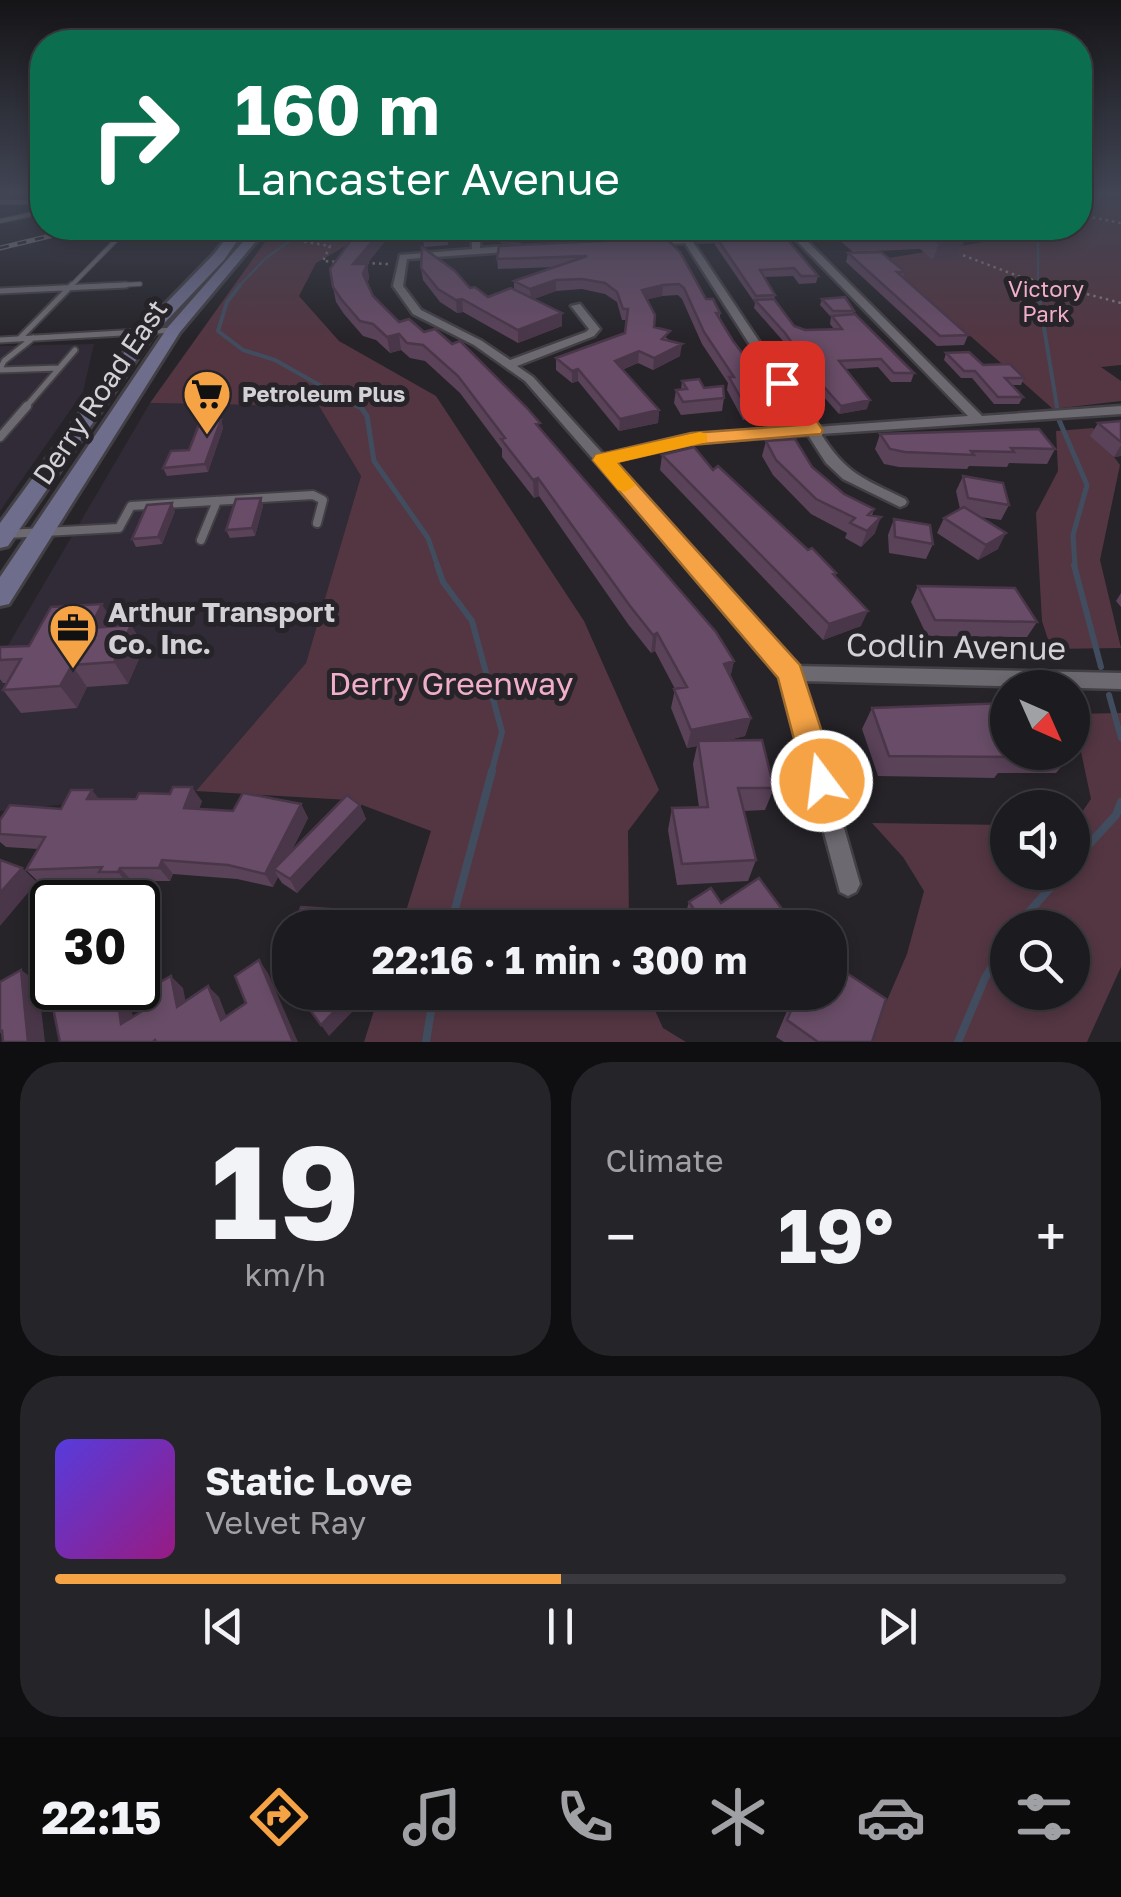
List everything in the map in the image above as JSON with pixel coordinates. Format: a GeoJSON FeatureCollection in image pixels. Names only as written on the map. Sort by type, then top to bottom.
{"type":"FeatureCollection","features":[{"type":"Feature","properties":{"kind":"main road","name":"Derry Road East"},"geometry":{"type":"LineString","coordinates":[[2,537],[148,331],[230,242]]}},
{"type":"Feature","properties":{"kind":"main road","name":"Derry Road East"},"geometry":{"type":"LineString","coordinates":[[0,597],[174,330],[249,242]]}},
{"type":"Feature","properties":{"kind":"street"},"geometry":{"type":"LineString","coordinates":[[476,242],[476,250]]}},
{"type":"Feature","properties":{"kind":"street"},"geometry":{"type":"LineString","coordinates":[[629,243],[656,242]]}},
{"type":"Feature","properties":{"kind":"street"},"geometry":{"type":"LineString","coordinates":[[688,242],[831,460],[848,476],[900,502]]}},
{"type":"Feature","properties":{"kind":"street"},"geometry":{"type":"LineString","coordinates":[[802,242],[976,418]]}},
{"type":"Feature","properties":{"kind":"street"},"geometry":{"type":"LineString","coordinates":[[534,247],[411,254],[403,257],[398,286],[417,312],[512,364],[603,460],[790,674],[848,884]]}},
{"type":"Feature","properties":{"kind":"street"},"geometry":{"type":"LineString","coordinates":[[512,364],[595,330],[576,306]]}},
{"type":"Feature","properties":{"kind":"street"},"geometry":{"type":"LineString","coordinates":[[603,460],[691,439],[1121,410]]}},
{"type":"Feature","properties":{"kind":"street","name":"Codlin Avenue"},"geometry":{"type":"LineString","coordinates":[[790,674],[1121,681]]}},
{"type":"Feature","properties":{"kind":"lane"},"geometry":{"type":"LineString","coordinates":[[18,338],[114,242]]}},
{"type":"Feature","properties":{"kind":"lane"},"geometry":{"type":"LineString","coordinates":[[0,291],[140,284]]}},
{"type":"Feature","properties":{"kind":"lane"},"geometry":{"type":"LineString","coordinates":[[0,340],[174,330]]}},
{"type":"Feature","properties":{"kind":"lane"},"geometry":{"type":"LineString","coordinates":[[2,368],[33,338]]}},
{"type":"Feature","properties":{"kind":"lane"},"geometry":{"type":"LineString","coordinates":[[0,437],[75,350]]}},
{"type":"Feature","properties":{"kind":"lane"},"geometry":{"type":"LineString","coordinates":[[2,368],[59,368]]}},
{"type":"Feature","properties":{"kind":"lane"},"geometry":{"type":"LineString","coordinates":[[2,537],[119,528],[131,506],[217,500],[321,496],[317,522]]}},
{"type":"Feature","properties":{"kind":"lane"},"geometry":{"type":"LineString","coordinates":[[202,540],[217,500]]}},
{"type":"Feature","properties":{"kind":"path"},"geometry":{"type":"LineString","coordinates":[[302,242],[330,246],[323,262],[348,262]]}},
{"type":"Feature","properties":{"kind":"path"},"geometry":{"type":"LineString","coordinates":[[947,250],[1027,278],[1121,303]]}},
{"type":"Feature","properties":{"kind":"path"},"geometry":{"type":"LineString","coordinates":[[364,263],[401,265]]}},
{"type":"Feature","properties":{"kind":"shaded area"},"geometry":{"type":"Polygon","coordinates":[[[94,344],[83,392],[0,511],[0,346],[94,344]]]}},
{"type":"Feature","properties":{"kind":"shaded area"},"geometry":{"type":"Polygon","coordinates":[[[150,403],[319,406],[361,476],[306,663],[196,791],[0,811],[0,659],[150,403]]]}},
{"type":"Feature","properties":{"kind":"green space","name":"Derry Greenway"},"geometry":{"type":"Polygon","coordinates":[[[265,242],[353,242],[316,263],[299,296],[339,341],[436,396],[584,621],[659,790],[628,831],[629,910],[406,910],[431,831],[349,800],[196,791],[306,663],[361,476],[319,406],[150,403],[265,242]]]}},
{"type":"Feature","properties":{"kind":"green space","name":"Victory Park"},"geometry":{"type":"Polygon","coordinates":[[[986,242],[1121,242],[1121,365],[1101,367],[1121,381],[1121,401],[1053,409],[883,259],[986,242]]]}},
{"type":"Feature","properties":{"kind":"green space"},"geometry":{"type":"Polygon","coordinates":[[[1093,428],[1120,465],[1100,560],[1121,648],[1051,649],[1042,621],[1036,513],[1058,471],[1056,431],[1093,428]]]}},
{"type":"Feature","properties":{"kind":"green space"},"geometry":{"type":"Polygon","coordinates":[[[1121,713],[1121,967],[1087,1042],[869,1042],[907,954],[924,891],[903,857],[872,823],[990,825],[990,890],[1090,890],[1089,790],[1085,770],[1090,770],[1090,714],[1121,713]]]}},
{"type":"Feature","properties":{"kind":"green space"},"geometry":{"type":"Polygon","coordinates":[[[374,1010],[655,1010],[663,1028],[686,1042],[364,1042],[374,1010]]]}},
{"type":"Feature","properties":{"kind":"building"},"geometry":{"type":"Polygon","coordinates":[[[350,242],[372,242],[353,264],[367,264],[363,274],[373,296],[399,322],[409,319],[424,332],[435,329],[452,344],[460,341],[527,408],[540,423],[536,424],[716,632],[734,661],[724,664],[751,718],[691,730],[674,689],[687,687],[657,633],[653,635],[630,606],[538,478],[533,480],[458,376],[423,345],[407,343],[399,334],[387,337],[373,324],[360,321],[333,287],[330,269],[350,242]]]}},
{"type":"Feature","properties":{"kind":"building"},"geometry":{"type":"Polygon","coordinates":[[[670,242],[680,252],[706,299],[713,299],[720,313],[716,313],[733,341],[761,377],[755,378],[771,406],[746,407],[729,377],[734,377],[704,332],[684,288],[679,284],[663,285],[642,290],[655,315],[654,327],[670,331],[662,339],[682,344],[654,358],[639,351],[615,361],[659,410],[620,419],[578,369],[572,371],[556,358],[625,333],[628,309],[623,309],[617,292],[605,283],[582,279],[556,280],[530,289],[514,281],[587,256],[497,259],[499,246],[670,242]]]}},
{"type":"Feature","properties":{"kind":"building"},"geometry":{"type":"Polygon","coordinates":[[[719,242],[789,242],[818,276],[801,276],[794,268],[760,270],[775,295],[756,296],[719,242]]]}},
{"type":"Feature","properties":{"kind":"building"},"geometry":{"type":"Polygon","coordinates":[[[422,247],[455,271],[470,288],[475,287],[488,297],[511,288],[562,313],[518,330],[438,289],[421,268],[422,247]]]}},
{"type":"Feature","properties":{"kind":"building"},"geometry":{"type":"Polygon","coordinates":[[[881,252],[905,272],[897,272],[968,335],[940,336],[848,253],[881,252]]]}},
{"type":"Feature","properties":{"kind":"building"},"geometry":{"type":"Polygon","coordinates":[[[845,297],[854,311],[833,311],[822,299],[845,297]]]}},
{"type":"Feature","properties":{"kind":"building"},"geometry":{"type":"Polygon","coordinates":[[[774,299],[794,326],[805,330],[842,329],[832,316],[855,314],[914,373],[894,373],[881,359],[839,361],[870,400],[841,406],[755,300],[774,299]]]}},
{"type":"Feature","properties":{"kind":"building"},"geometry":{"type":"Polygon","coordinates":[[[969,352],[983,365],[1010,364],[1024,378],[1005,378],[1023,397],[998,397],[975,371],[964,371],[946,353],[969,352]]]}},
{"type":"Feature","properties":{"kind":"building"},"geometry":{"type":"Polygon","coordinates":[[[699,379],[704,388],[723,386],[724,398],[683,402],[676,390],[687,389],[682,381],[699,379]]]}},
{"type":"Feature","properties":{"kind":"building"},"geometry":{"type":"Polygon","coordinates":[[[221,420],[205,464],[163,468],[171,451],[189,450],[200,422],[221,420]]]}},
{"type":"Feature","properties":{"kind":"building"},"geometry":{"type":"Polygon","coordinates":[[[1121,421],[1121,442],[1098,423],[1121,421]]]}},
{"type":"Feature","properties":{"kind":"building"},"geometry":{"type":"Polygon","coordinates":[[[1039,429],[1055,449],[971,451],[974,455],[905,452],[890,449],[880,434],[1039,429]]]}},
{"type":"Feature","properties":{"kind":"building"},"geometry":{"type":"Polygon","coordinates":[[[795,439],[812,467],[844,494],[874,509],[868,515],[881,517],[867,531],[850,523],[855,518],[816,499],[776,460],[766,441],[795,439]]]}},
{"type":"Feature","properties":{"kind":"building"},"geometry":{"type":"Polygon","coordinates":[[[694,447],[713,470],[718,466],[808,550],[812,548],[868,611],[829,624],[662,455],[694,447]]]}},
{"type":"Feature","properties":{"kind":"building"},"geometry":{"type":"Polygon","coordinates":[[[963,476],[1003,483],[1009,505],[968,498],[963,476]]]}},
{"type":"Feature","properties":{"kind":"building"},"geometry":{"type":"Polygon","coordinates":[[[261,498],[252,528],[226,530],[236,499],[261,498]]]}},
{"type":"Feature","properties":{"kind":"building"},"geometry":{"type":"Polygon","coordinates":[[[172,503],[158,537],[132,539],[147,505],[172,503]]]}},
{"type":"Feature","properties":{"kind":"building"},"geometry":{"type":"Polygon","coordinates":[[[964,507],[1006,533],[986,545],[944,518],[964,507]]]}},
{"type":"Feature","properties":{"kind":"building"},"geometry":{"type":"Polygon","coordinates":[[[894,519],[930,525],[933,544],[895,537],[894,519]]]}},
{"type":"Feature","properties":{"kind":"building"},"geometry":{"type":"Polygon","coordinates":[[[918,586],[1015,588],[1037,622],[935,620],[918,586]]]}},
{"type":"Feature","properties":{"kind":"building"},"geometry":{"type":"Polygon","coordinates":[[[102,604],[90,628],[131,625],[114,662],[72,665],[60,686],[3,690],[21,659],[0,660],[0,647],[29,646],[51,607],[102,604]]]}},
{"type":"Feature","properties":{"kind":"building"},"geometry":{"type":"Polygon","coordinates":[[[990,704],[990,757],[889,756],[872,708],[990,704]]]}},
{"type":"Feature","properties":{"kind":"building"},"geometry":{"type":"Polygon","coordinates":[[[762,740],[774,788],[738,788],[756,860],[682,864],[672,808],[708,807],[698,741],[762,740]]]}},
{"type":"Feature","properties":{"kind":"building"},"geometry":{"type":"Polygon","coordinates":[[[173,787],[192,787],[184,808],[233,811],[243,793],[301,804],[265,874],[228,865],[162,860],[159,868],[120,868],[118,872],[99,872],[102,867],[26,870],[45,837],[0,834],[0,820],[10,805],[61,809],[71,790],[92,790],[87,799],[136,799],[139,793],[170,794],[173,787]]]}},
{"type":"Feature","properties":{"kind":"building"},"geometry":{"type":"Polygon","coordinates":[[[347,795],[360,805],[290,879],[274,869],[347,795]]]}},
{"type":"Feature","properties":{"kind":"building"},"geometry":{"type":"Polygon","coordinates":[[[0,860],[22,868],[0,893],[0,860]]]}},
{"type":"Feature","properties":{"kind":"building"},"geometry":{"type":"Polygon","coordinates":[[[759,878],[783,910],[694,910],[689,902],[711,888],[721,903],[759,878]]]}},
{"type":"Feature","properties":{"kind":"building"},"geometry":{"type":"Polygon","coordinates":[[[301,907],[344,910],[300,910],[301,907]]]}},
{"type":"Feature","properties":{"kind":"building"},"geometry":{"type":"Polygon","coordinates":[[[259,960],[272,991],[272,1010],[280,1010],[293,1042],[60,1042],[53,1010],[119,1010],[121,1024],[144,1010],[160,1010],[160,982],[171,976],[177,1007],[208,986],[221,1020],[246,1003],[235,976],[259,960]]]}},
{"type":"Feature","properties":{"kind":"building"},"geometry":{"type":"Polygon","coordinates":[[[21,970],[28,1042],[3,1042],[0,982],[21,970]]]}},
{"type":"Feature","properties":{"kind":"building"},"geometry":{"type":"Polygon","coordinates":[[[847,973],[886,999],[872,1042],[818,1042],[787,1020],[791,1010],[847,1010],[847,973]]]}},
{"type":"Feature","properties":{"kind":"building"},"geometry":{"type":"Polygon","coordinates":[[[310,1010],[335,1010],[321,1025],[310,1010]]]}},
{"type":"Feature","properties":{"kind":"waterway"},"geometry":{"type":"LineString","coordinates":[[238,287],[266,258],[289,242]]}},
{"type":"Feature","properties":{"kind":"waterway"},"geometry":{"type":"LineString","coordinates":[[1038,242],[1038,287]]}},
{"type":"Feature","properties":{"kind":"waterway"},"geometry":{"type":"LineString","coordinates":[[240,285],[227,302],[218,331],[243,350],[275,360],[362,409]]}},
{"type":"Feature","properties":{"kind":"waterway"},"geometry":{"type":"LineString","coordinates":[[1037,285],[1057,407]]}},
{"type":"Feature","properties":{"kind":"waterway"},"geometry":{"type":"LineString","coordinates":[[360,406],[367,416],[374,461],[428,538],[438,567]]}},
{"type":"Feature","properties":{"kind":"waterway"},"geometry":{"type":"LineString","coordinates":[[1059,420],[1087,485],[1073,535],[1075,567]]}},
{"type":"Feature","properties":{"kind":"waterway"},"geometry":{"type":"LineString","coordinates":[[437,565],[443,582],[472,621],[502,732],[491,774]]}},
{"type":"Feature","properties":{"kind":"waterway"},"geometry":{"type":"LineString","coordinates":[[1074,565],[1101,667]]}},
{"type":"Feature","properties":{"kind":"waterway"},"geometry":{"type":"LineString","coordinates":[[1109,695],[1121,738]]}},
{"type":"Feature","properties":{"kind":"waterway"},"geometry":{"type":"LineString","coordinates":[[455,910],[492,771]]}},
{"type":"Feature","properties":{"kind":"waterway"},"geometry":{"type":"LineString","coordinates":[[1090,843],[1116,815],[1121,802]]}},
{"type":"Feature","properties":{"kind":"waterway"},"geometry":{"type":"LineString","coordinates":[[1031,910],[1048,890]]}},
{"type":"Feature","properties":{"kind":"waterway"},"geometry":{"type":"LineString","coordinates":[[958,1042],[990,970]]}},
{"type":"Feature","properties":{"kind":"waterway"},"geometry":{"type":"LineString","coordinates":[[426,1042],[431,1010]]}},
{"type":"Feature","properties":{"kind":"railway"},"geometry":{"type":"LineString","coordinates":[[0,248],[26,242]]}},
{"type":"Feature","properties":{"kind":"slow traffic"},"geometry":{"type":"LineString","coordinates":[[625,485],[603,460],[700,438]]}},
{"type":"Feature","properties":{"kind":"place","name":"Petroleum Plus"},"geometry":{"type":"Point","coordinates":[207,436]}},
{"type":"Feature","properties":{"kind":"place","name":"Arthur Transport Co. Inc."},"geometry":{"type":"Point","coordinates":[73,670]}},
{"type":"Feature","properties":{"kind":"route"},"geometry":{"type":"LineString","coordinates":[[782,383],[814,430],[691,439],[603,460],[790,674],[822,781]]}}]}
